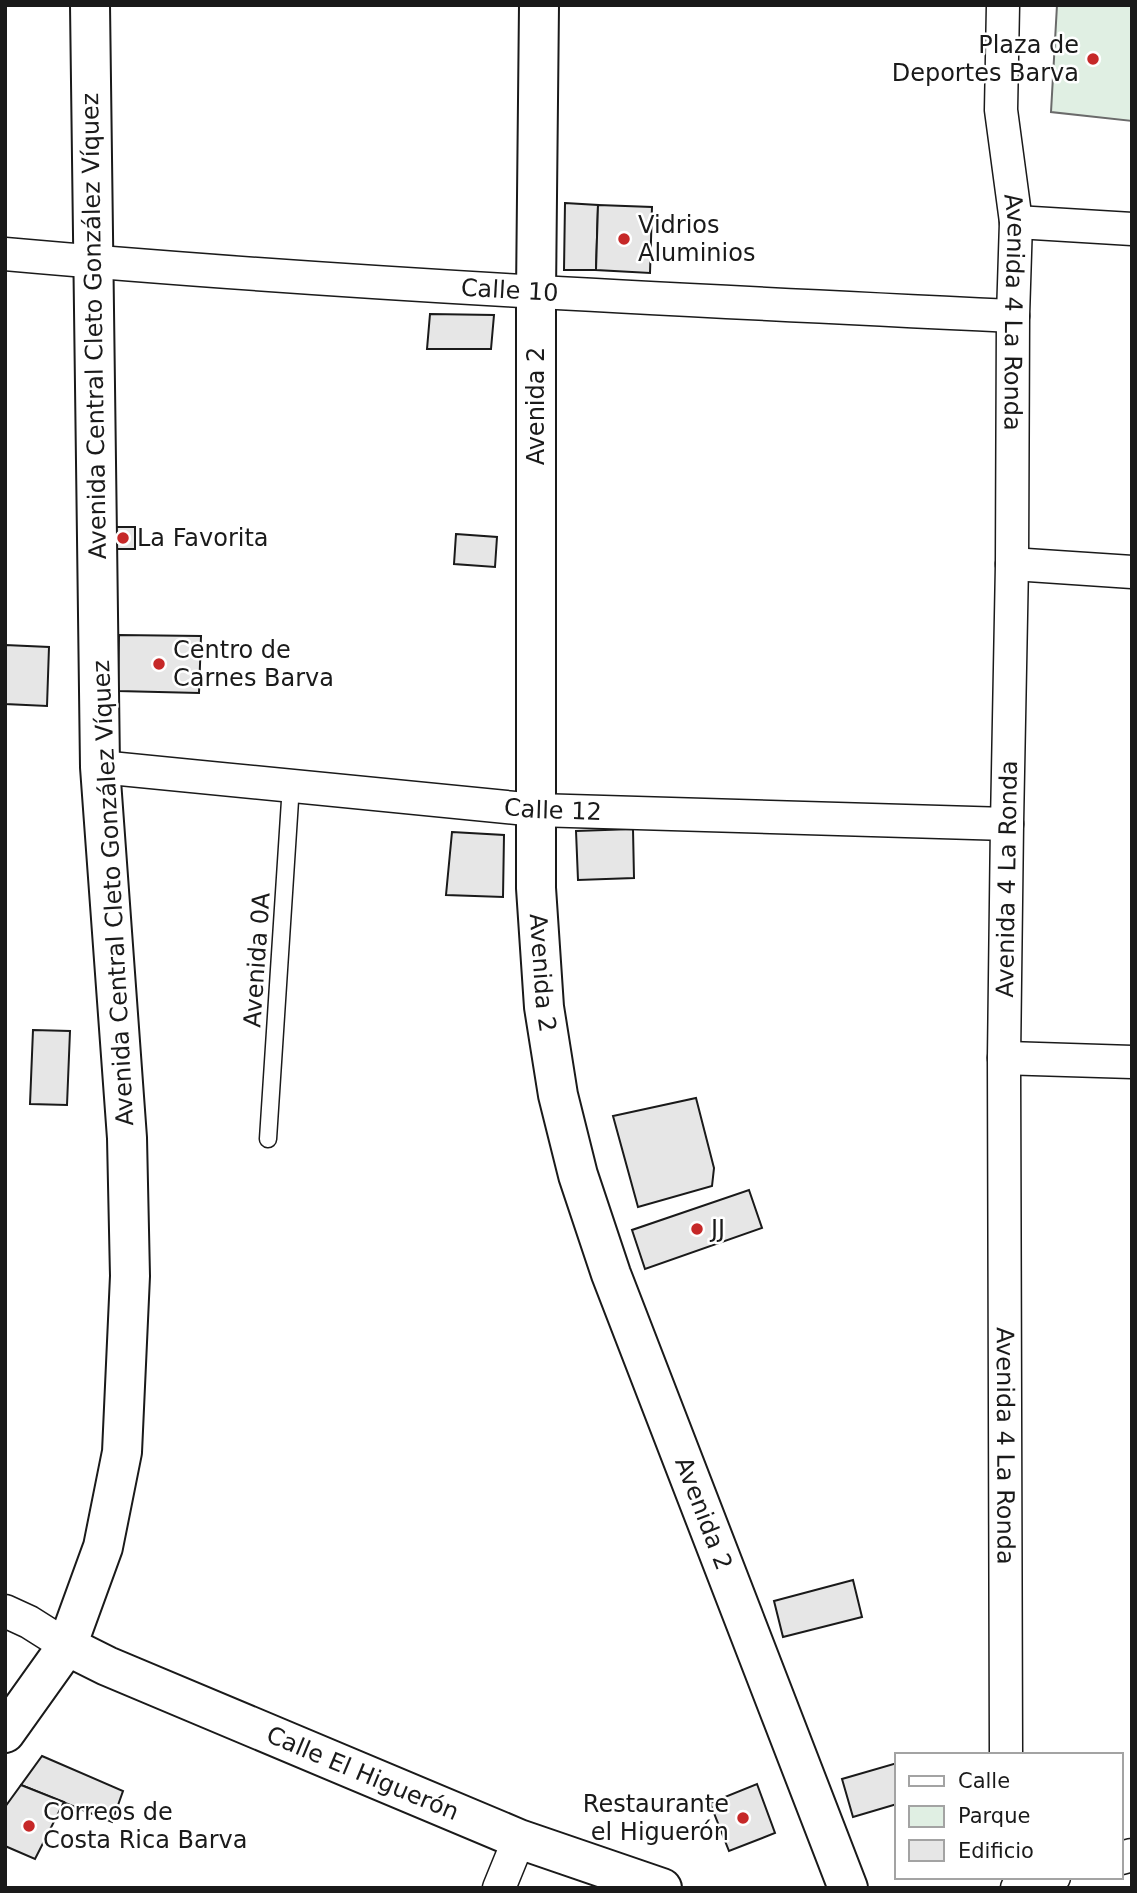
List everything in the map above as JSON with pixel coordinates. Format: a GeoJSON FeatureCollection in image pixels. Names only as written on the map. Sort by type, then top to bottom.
{"type":"FeatureCollection","features":[{"type":"Feature","properties":{"kind":"main road","name":"Avenida Central Cleto González Víquez"},"geometry":{"type":"LineString","coordinates":[[5,1733],[67,1646],[103,1547],[122,1452],[130,1276],[127,1138],[100,767],[90,5]]}},
{"type":"Feature","properties":{"kind":"main road","name":"Avenida 2"},"geometry":{"type":"LineString","coordinates":[[540,5],[536,293],[536,888],[544,1007],[558,1094],[578,1175],[611,1274],[845,1883]]}},
{"type":"Feature","properties":{"kind":"main road","name":"Calle El Higuerón"},"geometry":{"type":"LineString","coordinates":[[67,1646],[107,1666],[519,1839],[662,1888]]}},
{"type":"Feature","properties":{"kind":"street","name":"Avenida 4 La Ronda"},"geometry":{"type":"LineString","coordinates":[[1003,5],[1001,110],[1016,222],[1004,1058],[1006,1753]]}},
{"type":"Feature","properties":{"kind":"street"},"geometry":{"type":"LineString","coordinates":[[1016,222],[1132,229]]}},
{"type":"Feature","properties":{"kind":"street","name":"Calle 10"},"geometry":{"type":"LineString","coordinates":[[5,254],[536,293],[1013,316]]}},
{"type":"Feature","properties":{"kind":"street"},"geometry":{"type":"LineString","coordinates":[[1012,564],[1132,572]]}},
{"type":"Feature","properties":{"kind":"street","name":"Calle 12"},"geometry":{"type":"LineString","coordinates":[[100,767],[536,810],[1007,824]]}},
{"type":"Feature","properties":{"kind":"street"},"geometry":{"type":"LineString","coordinates":[[1004,1058],[1132,1062]]}},
{"type":"Feature","properties":{"kind":"street"},"geometry":{"type":"LineString","coordinates":[[5,1612],[29,1622],[67,1646]]}},
{"type":"Feature","properties":{"kind":"street"},"geometry":{"type":"LineString","coordinates":[[499,1888],[519,1839]]}},
{"type":"Feature","properties":{"kind":"street"},"geometry":{"type":"LineString","coordinates":[[1017,1888],[1047,1879]]}},
{"type":"Feature","properties":{"kind":"lane","name":"Avenida 0A"},"geometry":{"type":"LineString","coordinates":[[268,1139],[291,785]]}},
{"type":"Feature","properties":{"kind":"green space","name":"Plaza de Deportes Barva"},"geometry":{"type":"Polygon","coordinates":[[[1057,5],[1132,5],[1132,121],[1051,112],[1057,5]]]}},
{"type":"Feature","properties":{"kind":"building"},"geometry":{"type":"Polygon","coordinates":[[[565,203],[598,205],[596,270],[564,270],[565,203]]]}},
{"type":"Feature","properties":{"kind":"building","name":"Vidrios Aluminios"},"geometry":{"type":"Polygon","coordinates":[[[598,205],[652,207],[650,273],[596,270],[598,205]]]}},
{"type":"Feature","properties":{"kind":"building"},"geometry":{"type":"Polygon","coordinates":[[[430,314],[494,315],[491,349],[427,349],[430,314]]]}},
{"type":"Feature","properties":{"kind":"building","name":"La Favorita"},"geometry":{"type":"Polygon","coordinates":[[[111,527],[135,527],[135,549],[111,549],[111,527]]]}},
{"type":"Feature","properties":{"kind":"building"},"geometry":{"type":"Polygon","coordinates":[[[456,534],[497,537],[495,567],[454,564],[456,534]]]}},
{"type":"Feature","properties":{"kind":"building","name":"Centro de Carnes Barva"},"geometry":{"type":"Polygon","coordinates":[[[119,635],[201,636],[199,693],[118,691],[119,635]]]}},
{"type":"Feature","properties":{"kind":"building"},"geometry":{"type":"Polygon","coordinates":[[[5,645],[49,647],[47,706],[5,704],[5,645]]]}},
{"type":"Feature","properties":{"kind":"building"},"geometry":{"type":"Polygon","coordinates":[[[633,829],[634,878],[578,880],[576,831],[633,829]]]}},
{"type":"Feature","properties":{"kind":"building"},"geometry":{"type":"Polygon","coordinates":[[[452,832],[504,835],[503,897],[446,895],[452,832]]]}},
{"type":"Feature","properties":{"kind":"building"},"geometry":{"type":"Polygon","coordinates":[[[33,1030],[70,1031],[67,1105],[30,1104],[33,1030]]]}},
{"type":"Feature","properties":{"kind":"building"},"geometry":{"type":"Polygon","coordinates":[[[696,1098],[714,1168],[712,1186],[638,1207],[613,1116],[696,1098]]]}},
{"type":"Feature","properties":{"kind":"building","name":"JJ"},"geometry":{"type":"Polygon","coordinates":[[[749,1190],[762,1228],[645,1269],[632,1230],[749,1190]]]}},
{"type":"Feature","properties":{"kind":"building"},"geometry":{"type":"Polygon","coordinates":[[[853,1580],[862,1617],[783,1637],[774,1601],[853,1580]]]}},
{"type":"Feature","properties":{"kind":"building"},"geometry":{"type":"Polygon","coordinates":[[[42,1756],[123,1791],[112,1822],[21,1785],[42,1756]]]}},
{"type":"Feature","properties":{"kind":"building"},"geometry":{"type":"Polygon","coordinates":[[[895,1764],[895,1805],[853,1817],[842,1779],[895,1764]]]}},
{"type":"Feature","properties":{"kind":"building","name":"Restaurante el Higuerón"},"geometry":{"type":"Polygon","coordinates":[[[757,1784],[775,1833],[729,1851],[710,1803],[757,1784]]]}},
{"type":"Feature","properties":{"kind":"building","name":"Correos de Costa Rica Barva"},"geometry":{"type":"Polygon","coordinates":[[[21,1785],[64,1802],[35,1859],[5,1846],[5,1807],[21,1785]]]}},
{"type":"Feature","properties":{"kind":"place","name":"Plaza de Deportes Barva"},"geometry":{"type":"Point","coordinates":[1093,59]}},
{"type":"Feature","properties":{"kind":"place","name":"Vidrios Aluminios"},"geometry":{"type":"Point","coordinates":[624,239]}},
{"type":"Feature","properties":{"kind":"place","name":"La Favorita"},"geometry":{"type":"Point","coordinates":[123,538]}},
{"type":"Feature","properties":{"kind":"place","name":"Centro de Carnes Barva"},"geometry":{"type":"Point","coordinates":[159,664]}},
{"type":"Feature","properties":{"kind":"place","name":"JJ"},"geometry":{"type":"Point","coordinates":[697,1229]}},
{"type":"Feature","properties":{"kind":"place","name":"Restaurante el Higuerón"},"geometry":{"type":"Point","coordinates":[743,1818]}},
{"type":"Feature","properties":{"kind":"place","name":"Correos de Costa Rica Barva"},"geometry":{"type":"Point","coordinates":[29,1826]}}]}
